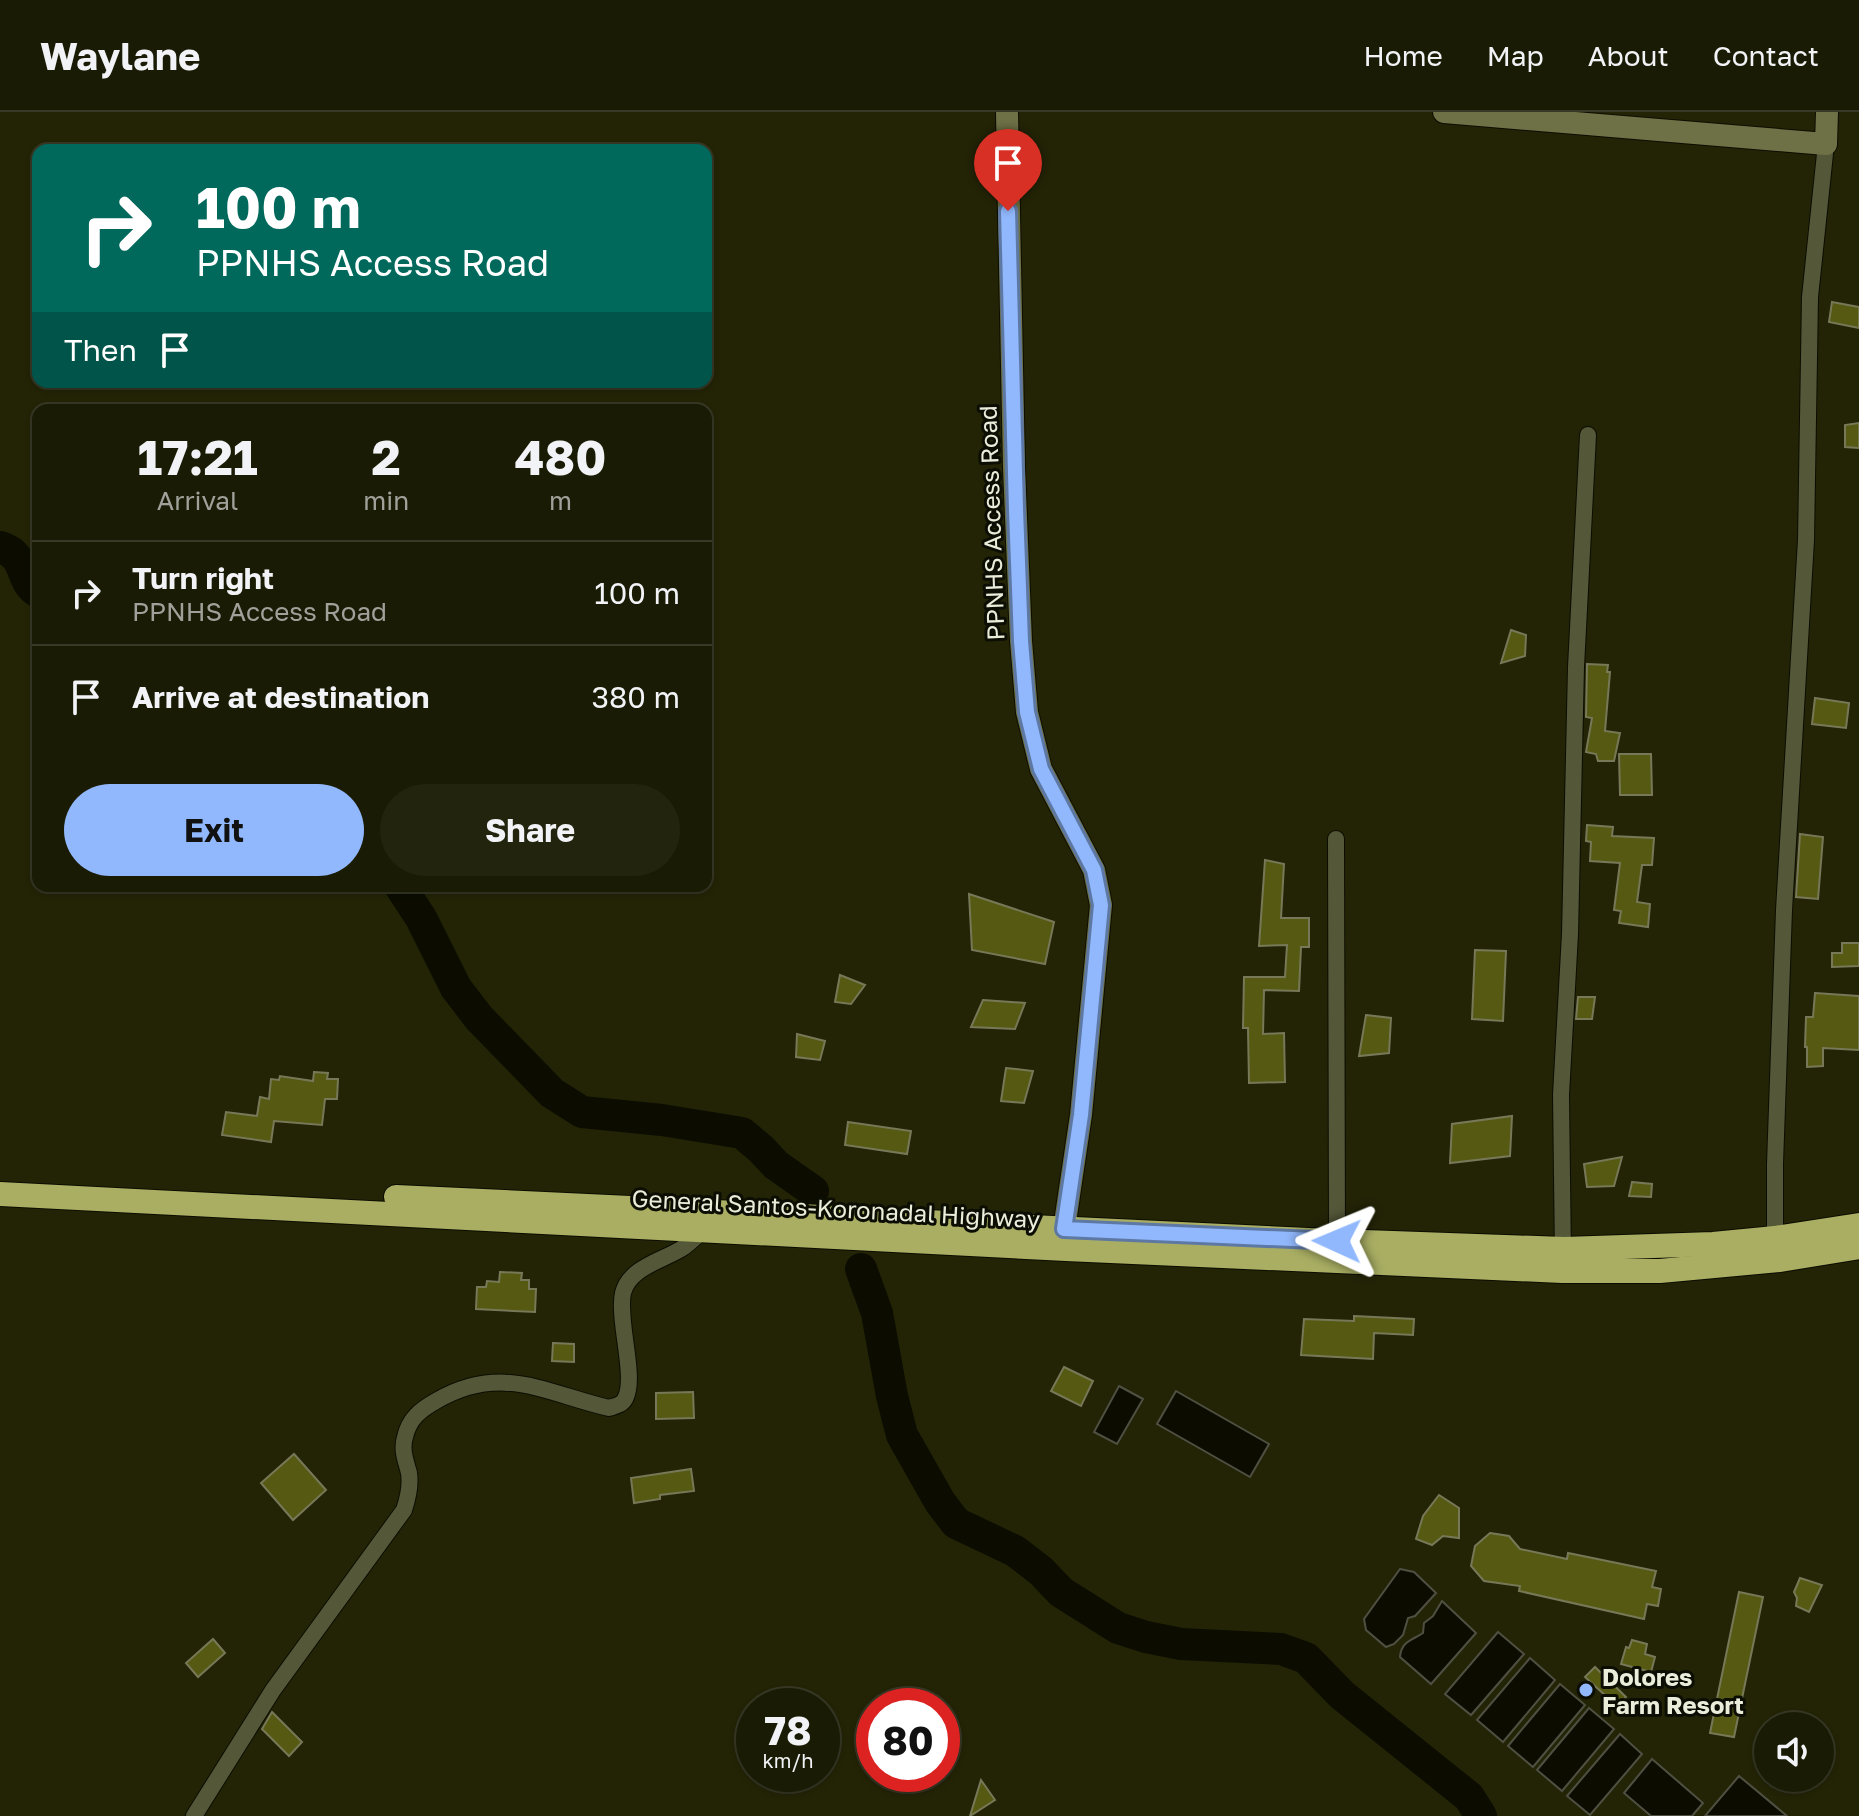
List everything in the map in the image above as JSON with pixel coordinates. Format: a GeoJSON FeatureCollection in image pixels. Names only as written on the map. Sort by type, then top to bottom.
{"type":"FeatureCollection","features":[{"type":"Feature","properties":{"kind":"highway","name":"General Santos-Koronadal Highway"},"geometry":{"type":"LineString","coordinates":[[0,1177],[340,1196],[476,1199],[1065,1239],[1337,1241],[1660,1271],[1780,1260],[1859,1247]]}},
{"type":"Feature","properties":{"kind":"highway","name":"General Santos-Koronadal Highway"},"geometry":{"type":"LineString","coordinates":[[0,1194],[704,1229],[1065,1239],[1563,1260],[1775,1238],[1859,1225]]}},
{"type":"Feature","properties":{"kind":"street","name":"PPNHS Access Road"},"geometry":{"type":"LineString","coordinates":[[1007,112],[1014,467],[1027,712],[1041,769],[1094,870],[1101,905],[1081,1115],[1065,1239]]}},
{"type":"Feature","properties":{"kind":"street"},"geometry":{"type":"LineString","coordinates":[[1444,112],[1826,144]]}},
{"type":"Feature","properties":{"kind":"street"},"geometry":{"type":"LineString","coordinates":[[1775,1238],[1784,910],[1806,540],[1810,297],[1827,112]]}},
{"type":"Feature","properties":{"kind":"street"},"geometry":{"type":"LineString","coordinates":[[1563,1260],[1561,1095],[1570,934],[1576,667],[1588,435]]}},
{"type":"Feature","properties":{"kind":"street"},"geometry":{"type":"LineString","coordinates":[[1336,839],[1337,1241]]}},
{"type":"Feature","properties":{"kind":"street"},"geometry":{"type":"LineString","coordinates":[[194,1816],[273,1690],[404,1510],[409,1491],[403,1440],[410,1422],[424,1408],[446,1395],[499,1381],[528,1384],[609,1408],[619,1405],[625,1400],[627,1391],[622,1303],[626,1284],[641,1270],[683,1248],[704,1229]]}},
{"type":"Feature","properties":{"kind":"shaded area"},"geometry":{"type":"Polygon","coordinates":[[[1119,1386],[1143,1399],[1117,1444],[1094,1432],[1119,1386]]]}},
{"type":"Feature","properties":{"kind":"shaded area"},"geometry":{"type":"Polygon","coordinates":[[[1176,1391],[1269,1444],[1250,1477],[1157,1424],[1176,1391]]]}},
{"type":"Feature","properties":{"kind":"shaded area"},"geometry":{"type":"Polygon","coordinates":[[[1400,1569],[1414,1572],[1436,1593],[1415,1616],[1408,1618],[1403,1635],[1386,1647],[1366,1630],[1364,1619],[1400,1569]]]}},
{"type":"Feature","properties":{"kind":"shaded area"},"geometry":{"type":"Polygon","coordinates":[[[1442,1601],[1476,1633],[1431,1684],[1400,1657],[1405,1644],[1423,1633],[1424,1623],[1433,1616],[1442,1601]]]}},
{"type":"Feature","properties":{"kind":"shaded area"},"geometry":{"type":"Polygon","coordinates":[[[1498,1632],[1524,1654],[1471,1715],[1445,1694],[1498,1632]]]}},
{"type":"Feature","properties":{"kind":"shaded area"},"geometry":{"type":"Polygon","coordinates":[[[1530,1658],[1555,1680],[1503,1742],[1477,1720],[1530,1658]]]}},
{"type":"Feature","properties":{"kind":"shaded area"},"geometry":{"type":"Polygon","coordinates":[[[1560,1684],[1585,1705],[1533,1767],[1508,1746],[1560,1684]]]}},
{"type":"Feature","properties":{"kind":"shaded area"},"geometry":{"type":"Polygon","coordinates":[[[1589,1708],[1614,1729],[1562,1791],[1537,1770],[1589,1708]]]}},
{"type":"Feature","properties":{"kind":"shaded area"},"geometry":{"type":"Polygon","coordinates":[[[1620,1734],[1642,1754],[1590,1815],[1567,1796],[1620,1734]]]}},
{"type":"Feature","properties":{"kind":"shaded area"},"geometry":{"type":"Polygon","coordinates":[[[1652,1759],[1703,1803],[1692,1816],[1651,1816],[1624,1793],[1652,1759]]]}},
{"type":"Feature","properties":{"kind":"shaded area"},"geometry":{"type":"Polygon","coordinates":[[[1739,1776],[1754,1792],[1758,1792],[1787,1816],[1705,1816],[1739,1776]]]}},
{"type":"Feature","properties":{"kind":"building"},"geometry":{"type":"Polygon","coordinates":[[[1832,302],[1859,307],[1859,328],[1829,322],[1832,302]]]}},
{"type":"Feature","properties":{"kind":"building"},"geometry":{"type":"Polygon","coordinates":[[[1859,423],[1859,448],[1845,447],[1845,425],[1859,423]]]}},
{"type":"Feature","properties":{"kind":"building"},"geometry":{"type":"Polygon","coordinates":[[[1511,630],[1526,635],[1525,656],[1501,663],[1511,630]]]}},
{"type":"Feature","properties":{"kind":"building"},"geometry":{"type":"Polygon","coordinates":[[[1587,664],[1608,665],[1607,672],[1610,672],[1605,731],[1620,733],[1614,761],[1598,761],[1596,754],[1586,752],[1592,718],[1586,717],[1587,664]]]}},
{"type":"Feature","properties":{"kind":"building"},"geometry":{"type":"Polygon","coordinates":[[[1815,698],[1849,703],[1846,728],[1812,724],[1815,698]]]}},
{"type":"Feature","properties":{"kind":"building"},"geometry":{"type":"Polygon","coordinates":[[[1619,754],[1651,754],[1652,795],[1620,795],[1619,754]]]}},
{"type":"Feature","properties":{"kind":"building"},"geometry":{"type":"Polygon","coordinates":[[[1587,825],[1613,827],[1612,836],[1654,838],[1652,865],[1642,865],[1637,902],[1650,904],[1648,927],[1619,923],[1621,911],[1614,910],[1620,863],[1590,861],[1591,842],[1586,841],[1587,825]]]}},
{"type":"Feature","properties":{"kind":"building"},"geometry":{"type":"Polygon","coordinates":[[[1800,834],[1823,837],[1818,899],[1796,897],[1800,834]]]}},
{"type":"Feature","properties":{"kind":"building"},"geometry":{"type":"Polygon","coordinates":[[[1265,860],[1284,864],[1281,918],[1309,918],[1309,947],[1301,947],[1299,991],[1264,990],[1263,1034],[1284,1033],[1285,1082],[1249,1083],[1248,1028],[1243,1028],[1244,977],[1285,977],[1287,945],[1259,946],[1265,860]]]}},
{"type":"Feature","properties":{"kind":"building"},"geometry":{"type":"Polygon","coordinates":[[[969,894],[1054,922],[1045,964],[972,950],[969,894]]]}},
{"type":"Feature","properties":{"kind":"building"},"geometry":{"type":"Polygon","coordinates":[[[1842,943],[1859,943],[1859,966],[1832,967],[1832,953],[1842,953],[1842,943]]]}},
{"type":"Feature","properties":{"kind":"building"},"geometry":{"type":"Polygon","coordinates":[[[1475,950],[1506,951],[1503,1021],[1472,1019],[1475,950]]]}},
{"type":"Feature","properties":{"kind":"building"},"geometry":{"type":"Polygon","coordinates":[[[840,975],[865,985],[851,1004],[835,1002],[840,975]]]}},
{"type":"Feature","properties":{"kind":"building"},"geometry":{"type":"Polygon","coordinates":[[[1815,993],[1859,996],[1859,1050],[1823,1048],[1823,1066],[1807,1067],[1806,1017],[1813,1017],[1815,993]]]}},
{"type":"Feature","properties":{"kind":"building"},"geometry":{"type":"Polygon","coordinates":[[[1578,997],[1595,997],[1592,1019],[1576,1019],[1578,997]]]}},
{"type":"Feature","properties":{"kind":"building"},"geometry":{"type":"Polygon","coordinates":[[[983,1000],[1025,1003],[1015,1029],[971,1027],[983,1000]]]}},
{"type":"Feature","properties":{"kind":"building"},"geometry":{"type":"Polygon","coordinates":[[[1366,1015],[1391,1018],[1389,1053],[1359,1056],[1366,1015]]]}},
{"type":"Feature","properties":{"kind":"building"},"geometry":{"type":"Polygon","coordinates":[[[797,1034],[825,1041],[820,1060],[796,1057],[797,1034]]]}},
{"type":"Feature","properties":{"kind":"building"},"geometry":{"type":"Polygon","coordinates":[[[1006,1068],[1033,1071],[1024,1103],[1001,1101],[1006,1068]]]}},
{"type":"Feature","properties":{"kind":"building"},"geometry":{"type":"Polygon","coordinates":[[[314,1072],[328,1073],[327,1079],[338,1079],[337,1099],[325,1099],[322,1125],[274,1121],[271,1142],[222,1135],[226,1112],[257,1116],[260,1097],[269,1099],[271,1079],[279,1080],[280,1076],[313,1081],[314,1072]]]}},
{"type":"Feature","properties":{"kind":"building"},"geometry":{"type":"Polygon","coordinates":[[[1512,1116],[1510,1156],[1450,1163],[1452,1124],[1512,1116]]]}},
{"type":"Feature","properties":{"kind":"building"},"geometry":{"type":"Polygon","coordinates":[[[848,1122],[911,1131],[907,1154],[845,1145],[848,1122]]]}},
{"type":"Feature","properties":{"kind":"building"},"geometry":{"type":"Polygon","coordinates":[[[1622,1157],[1614,1186],[1587,1187],[1584,1164],[1622,1157]]]}},
{"type":"Feature","properties":{"kind":"building"},"geometry":{"type":"Polygon","coordinates":[[[1632,1182],[1652,1184],[1651,1197],[1629,1196],[1632,1182]]]}},
{"type":"Feature","properties":{"kind":"building"},"geometry":{"type":"Polygon","coordinates":[[[500,1272],[522,1273],[521,1280],[529,1280],[529,1289],[536,1289],[535,1312],[476,1309],[477,1287],[486,1287],[487,1281],[499,1282],[500,1272]]]}},
{"type":"Feature","properties":{"kind":"building"},"geometry":{"type":"Polygon","coordinates":[[[1354,1316],[1414,1319],[1413,1335],[1374,1333],[1373,1359],[1301,1355],[1304,1319],[1354,1321],[1354,1316]]]}},
{"type":"Feature","properties":{"kind":"building"},"geometry":{"type":"Polygon","coordinates":[[[553,1343],[574,1344],[574,1362],[552,1361],[553,1343]]]}},
{"type":"Feature","properties":{"kind":"building"},"geometry":{"type":"Polygon","coordinates":[[[1064,1367],[1093,1381],[1081,1406],[1051,1391],[1064,1367]]]}},
{"type":"Feature","properties":{"kind":"building"},"geometry":{"type":"Polygon","coordinates":[[[693,1392],[694,1418],[656,1419],[656,1393],[693,1392]]]}},
{"type":"Feature","properties":{"kind":"building"},"geometry":{"type":"Polygon","coordinates":[[[294,1454],[326,1490],[293,1520],[261,1483],[294,1454]]]}},
{"type":"Feature","properties":{"kind":"building"},"geometry":{"type":"Polygon","coordinates":[[[691,1469],[694,1491],[660,1495],[660,1499],[634,1503],[631,1478],[691,1469]]]}},
{"type":"Feature","properties":{"kind":"building"},"geometry":{"type":"Polygon","coordinates":[[[1439,1495],[1459,1508],[1459,1538],[1443,1536],[1432,1545],[1416,1539],[1423,1516],[1439,1495]]]}},
{"type":"Feature","properties":{"kind":"building"},"geometry":{"type":"Polygon","coordinates":[[[1490,1533],[1509,1536],[1520,1549],[1567,1559],[1568,1553],[1656,1571],[1652,1587],[1661,1589],[1658,1606],[1647,1604],[1644,1619],[1519,1591],[1520,1586],[1484,1581],[1471,1566],[1475,1546],[1490,1533]]]}},
{"type":"Feature","properties":{"kind":"building"},"geometry":{"type":"Polygon","coordinates":[[[1800,1578],[1822,1585],[1809,1612],[1796,1606],[1794,1592],[1800,1578]]]}},
{"type":"Feature","properties":{"kind":"building"},"geometry":{"type":"Polygon","coordinates":[[[1739,1592],[1763,1597],[1734,1737],[1710,1733],[1739,1592]]]}},
{"type":"Feature","properties":{"kind":"building"},"geometry":{"type":"Polygon","coordinates":[[[213,1639],[225,1653],[198,1677],[186,1663],[213,1639]]]}},
{"type":"Feature","properties":{"kind":"building"},"geometry":{"type":"Polygon","coordinates":[[[1632,1640],[1647,1644],[1645,1654],[1655,1657],[1651,1672],[1621,1664],[1626,1647],[1629,1648],[1632,1640]]]}},
{"type":"Feature","properties":{"kind":"building"},"geometry":{"type":"Polygon","coordinates":[[[1595,1667],[1626,1697],[1617,1706],[1585,1677],[1595,1667]]]}},
{"type":"Feature","properties":{"kind":"building"},"geometry":{"type":"Polygon","coordinates":[[[272,1712],[302,1742],[289,1756],[262,1729],[272,1712]]]}},
{"type":"Feature","properties":{"kind":"building"},"geometry":{"type":"Polygon","coordinates":[[[981,1780],[995,1800],[970,1816],[981,1780]]]}},
{"type":"Feature","properties":{"kind":"waterway"},"geometry":{"type":"LineString","coordinates":[[0,547],[15,556],[32,587]]}},
{"type":"Feature","properties":{"kind":"waterway"},"geometry":{"type":"LineString","coordinates":[[404,892],[421,918],[456,988],[479,1018],[552,1093],[582,1112],[662,1120],[742,1133],[776,1165],[813,1191]]}},
{"type":"Feature","properties":{"kind":"waterway"},"geometry":{"type":"LineString","coordinates":[[861,1269],[877,1313],[902,1435],[940,1502],[956,1523],[1015,1551],[1061,1592],[1118,1628],[1181,1644],[1281,1649],[1306,1658],[1342,1695],[1469,1797],[1481,1816]]}},
{"type":"Feature","properties":{"kind":"place","name":"Dolores Farm Resort"},"geometry":{"type":"Point","coordinates":[1586,1690]}},
{"type":"Feature","properties":{"kind":"route"},"geometry":{"type":"LineString","coordinates":[[1008,211],[1016,510],[1027,712],[1041,769],[1094,870],[1101,905],[1081,1115],[1064,1229],[1337,1241]]}}]}
